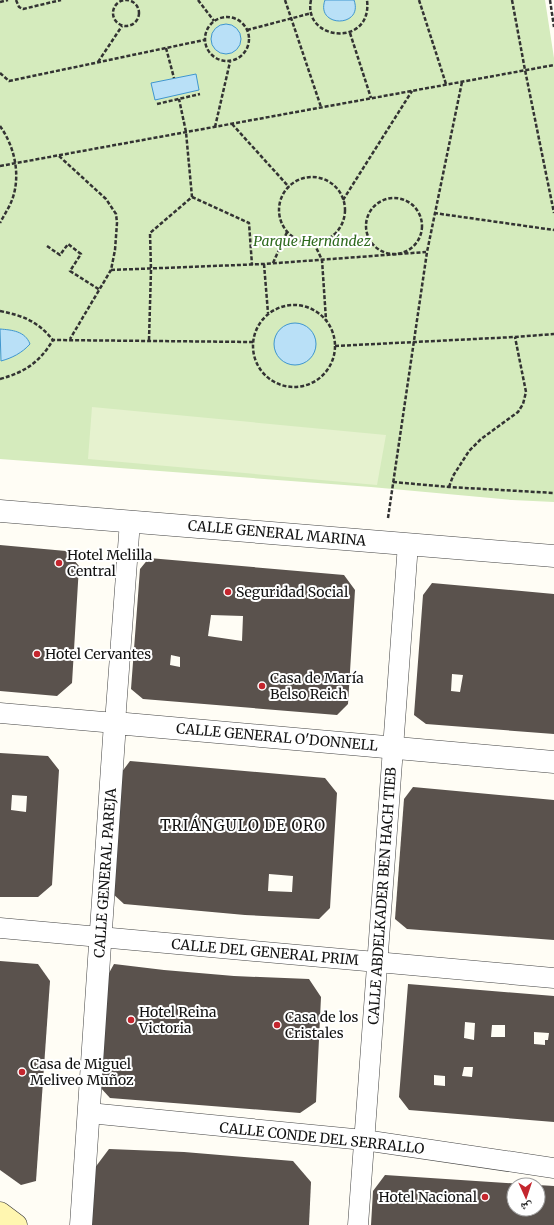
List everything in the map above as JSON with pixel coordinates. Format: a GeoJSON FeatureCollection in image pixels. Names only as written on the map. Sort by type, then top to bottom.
{"type":"FeatureCollection","features":[{"type":"Feature","properties":{"kind":"main road"},"geometry":{"type":"LineString","coordinates":[[0,1214],[16,1225]]}},
{"type":"Feature","properties":{"kind":"street","name":"CALLE GENERAL MARINA"},"geometry":{"type":"LineString","coordinates":[[0,510],[554,556]]}},
{"type":"Feature","properties":{"kind":"street","name":"CALLE GENERAL PAREJA"},"geometry":{"type":"LineString","coordinates":[[81,1225],[130,521]]}},
{"type":"Feature","properties":{"kind":"street","name":"CALLE ABDELKADER BEN HACH TIEB"},"geometry":{"type":"LineString","coordinates":[[358,1225],[408,544]]}},
{"type":"Feature","properties":{"kind":"street","name":"CALLE GENERAL O'DONNELL"},"geometry":{"type":"LineString","coordinates":[[0,713],[554,762]]}},
{"type":"Feature","properties":{"kind":"street","name":"CALLE DEL GENERAL PRIM"},"geometry":{"type":"LineString","coordinates":[[0,928],[554,978]]}},
{"type":"Feature","properties":{"kind":"street","name":"CALLE CONDE DEL SERRALLO"},"geometry":{"type":"LineString","coordinates":[[89,1113],[364,1140],[554,1168]]}},
{"type":"Feature","properties":{"kind":"path"},"geometry":{"type":"LineString","coordinates":[[0,2],[8,0]]}},
{"type":"Feature","properties":{"kind":"path"},"geometry":{"type":"LineString","coordinates":[[16,0],[19,7],[23,9],[60,0]]}},
{"type":"Feature","properties":{"kind":"path"},"geometry":{"type":"LineString","coordinates":[[125,0],[133,2],[139,8],[140,12],[134,24],[122,26],[115,20],[113,12],[120,2],[125,0]]}},
{"type":"Feature","properties":{"kind":"path"},"geometry":{"type":"LineString","coordinates":[[198,0],[214,21]]}},
{"type":"Feature","properties":{"kind":"path"},"geometry":{"type":"LineString","coordinates":[[285,0],[321,108]]}},
{"type":"Feature","properties":{"kind":"path"},"geometry":{"type":"LineString","coordinates":[[311,0],[312,14],[317,24],[328,32],[337,34],[350,33],[361,24],[366,17],[368,0]]}},
{"type":"Feature","properties":{"kind":"path"},"geometry":{"type":"LineString","coordinates":[[419,0],[446,84]]}},
{"type":"Feature","properties":{"kind":"path"},"geometry":{"type":"LineString","coordinates":[[512,0],[524,70],[554,213]]}},
{"type":"Feature","properties":{"kind":"path"},"geometry":{"type":"LineString","coordinates":[[550,0],[554,27]]}},
{"type":"Feature","properties":{"kind":"path"},"geometry":{"type":"LineString","coordinates":[[247,30],[312,14]]}},
{"type":"Feature","properties":{"kind":"path"},"geometry":{"type":"LineString","coordinates":[[220,18],[234,18],[241,22],[247,30],[249,41],[248,48],[238,59],[230,62],[215,59],[206,47],[204,40],[205,32],[214,21],[220,18]]}},
{"type":"Feature","properties":{"kind":"path"},"geometry":{"type":"LineString","coordinates":[[98,62],[122,26]]}},
{"type":"Feature","properties":{"kind":"path"},"geometry":{"type":"LineString","coordinates":[[350,33],[371,98]]}},
{"type":"Feature","properties":{"kind":"path"},"geometry":{"type":"LineString","coordinates":[[0,73],[9,80],[204,40]]}},
{"type":"Feature","properties":{"kind":"path"},"geometry":{"type":"LineString","coordinates":[[166,48],[174,78]]}},
{"type":"Feature","properties":{"kind":"path"},"geometry":{"type":"LineString","coordinates":[[215,127],[230,62]]}},
{"type":"Feature","properties":{"kind":"path"},"geometry":{"type":"LineString","coordinates":[[0,166],[554,65]]}},
{"type":"Feature","properties":{"kind":"path"},"geometry":{"type":"LineString","coordinates":[[385,542],[427,252],[462,82]]}},
{"type":"Feature","properties":{"kind":"path"},"geometry":{"type":"LineString","coordinates":[[343,200],[412,91]]}},
{"type":"Feature","properties":{"kind":"path"},"geometry":{"type":"LineString","coordinates":[[157,104],[200,94]]}},
{"type":"Feature","properties":{"kind":"path"},"geometry":{"type":"LineString","coordinates":[[178,99],[186,132],[192,197]]}},
{"type":"Feature","properties":{"kind":"path"},"geometry":{"type":"LineString","coordinates":[[232,124],[289,187]]}},
{"type":"Feature","properties":{"kind":"path"},"geometry":{"type":"LineString","coordinates":[[0,126],[13,150],[17,175],[12,200],[0,223]]}},
{"type":"Feature","properties":{"kind":"path"},"geometry":{"type":"LineString","coordinates":[[59,155],[106,199],[116,214],[115,250],[112,270],[70,340]]}},
{"type":"Feature","properties":{"kind":"path"},"geometry":{"type":"LineString","coordinates":[[307,178],[318,178],[326,181],[336,188],[345,206],[345,216],[341,226],[334,235],[324,241],[314,243],[302,242],[287,232],[282,226],[280,207],[283,195],[289,187],[297,181],[307,178]]}},
{"type":"Feature","properties":{"kind":"path"},"geometry":{"type":"LineString","coordinates":[[192,197],[249,223],[252,265]]}},
{"type":"Feature","properties":{"kind":"path"},"geometry":{"type":"LineString","coordinates":[[149,340],[151,270],[150,233],[192,197]]}},
{"type":"Feature","properties":{"kind":"path"},"geometry":{"type":"LineString","coordinates":[[390,198],[399,198],[416,206],[423,223],[422,233],[412,248],[404,253],[395,254],[385,253],[376,248],[370,241],[366,232],[368,214],[381,200],[390,198]]}},
{"type":"Feature","properties":{"kind":"path"},"geometry":{"type":"LineString","coordinates":[[434,213],[554,230]]}},
{"type":"Feature","properties":{"kind":"path"},"geometry":{"type":"LineString","coordinates":[[273,263],[287,232]]}},
{"type":"Feature","properties":{"kind":"path"},"geometry":{"type":"LineString","coordinates":[[314,243],[322,260],[326,320]]}},
{"type":"Feature","properties":{"kind":"path"},"geometry":{"type":"LineString","coordinates":[[47,246],[60,254],[68,244],[81,254],[70,271],[100,290]]}},
{"type":"Feature","properties":{"kind":"path"},"geometry":{"type":"LineString","coordinates":[[112,270],[151,270],[252,265],[427,252]]}},
{"type":"Feature","properties":{"kind":"path"},"geometry":{"type":"LineString","coordinates":[[264,264],[268,314]]}},
{"type":"Feature","properties":{"kind":"path"},"geometry":{"type":"LineString","coordinates":[[293,305],[313,308],[326,320],[334,335],[335,346],[332,362],[324,374],[314,382],[301,386],[287,386],[275,382],[264,374],[256,363],[252,342],[259,324],[268,314],[280,307],[293,305]]}},
{"type":"Feature","properties":{"kind":"path"},"geometry":{"type":"LineString","coordinates":[[0,311],[18,314],[32,321],[44,329],[53,340]]}},
{"type":"Feature","properties":{"kind":"path"},"geometry":{"type":"LineString","coordinates":[[335,346],[554,334]]}},
{"type":"Feature","properties":{"kind":"path"},"geometry":{"type":"LineString","coordinates":[[449,487],[453,476],[469,451],[481,439],[518,412],[523,404],[526,392],[516,337]]}},
{"type":"Feature","properties":{"kind":"path"},"geometry":{"type":"LineString","coordinates":[[53,340],[252,342]]}},
{"type":"Feature","properties":{"kind":"path"},"geometry":{"type":"LineString","coordinates":[[0,379],[16,375],[31,366],[45,353],[53,340]]}},
{"type":"Feature","properties":{"kind":"path"},"geometry":{"type":"LineString","coordinates":[[393,482],[554,493]]}},
{"type":"Feature","properties":{"kind":"green space","name":"Parque Hernández"},"geometry":{"type":"Polygon","coordinates":[[[0,0],[545,0],[554,58],[554,502],[512,500],[371,487],[0,459],[0,0]]]}},
{"type":"Feature","properties":{"kind":"green space"},"geometry":{"type":"Polygon","coordinates":[[[92,407],[386,435],[377,485],[88,459],[92,407]]]}},
{"type":"Feature","properties":{"kind":"water"},"geometry":{"type":"Polygon","coordinates":[[[325,0],[354,0],[355,9],[352,16],[347,20],[332,20],[327,16],[324,9],[325,0]]]}},
{"type":"Feature","properties":{"kind":"water"},"geometry":{"type":"Polygon","coordinates":[[[226,24],[237,28],[241,39],[237,50],[226,54],[215,50],[211,39],[215,28],[226,24]]]}},
{"type":"Feature","properties":{"kind":"water"},"geometry":{"type":"Polygon","coordinates":[[[196,74],[199,90],[155,100],[151,83],[196,74]]]}},
{"type":"Feature","properties":{"kind":"water"},"geometry":{"type":"Polygon","coordinates":[[[291,323],[299,323],[307,326],[313,332],[316,344],[313,356],[307,362],[299,365],[291,365],[283,362],[277,356],[274,348],[274,340],[277,332],[283,326],[291,323]]]}},
{"type":"Feature","properties":{"kind":"water"},"geometry":{"type":"Polygon","coordinates":[[[0,329],[18,332],[25,336],[30,344],[17,355],[1,361],[0,329]]]}},
{"type":"Feature","properties":{"kind":"building"},"geometry":{"type":"Polygon","coordinates":[[[0,545],[66,551],[79,566],[72,683],[57,696],[0,691],[0,545]]]}},
{"type":"Feature","properties":{"kind":"building"},"geometry":{"type":"Polygon","coordinates":[[[149,558],[344,575],[355,590],[348,704],[337,715],[143,699],[131,689],[140,569],[149,558]],[[211,615],[208,636],[242,641],[243,616],[211,615]],[[171,655],[170,665],[180,667],[180,657],[171,655]]]}},
{"type":"Feature","properties":{"kind":"building"},"geometry":{"type":"Polygon","coordinates":[[[432,583],[554,594],[554,734],[426,724],[414,715],[423,595],[432,583]],[[452,674],[451,691],[460,692],[463,675],[452,674]]]}},
{"type":"Feature","properties":{"kind":"building"},"geometry":{"type":"Polygon","coordinates":[[[0,753],[48,756],[59,770],[52,885],[38,897],[0,897],[0,753]],[[12,795],[11,810],[26,812],[27,796],[12,795]]]}},
{"type":"Feature","properties":{"kind":"building"},"geometry":{"type":"Polygon","coordinates":[[[130,761],[325,778],[337,793],[330,908],[319,919],[245,915],[124,904],[112,893],[121,773],[130,761]],[[269,874],[268,891],[292,892],[293,876],[269,874]]]}},
{"type":"Feature","properties":{"kind":"building"},"geometry":{"type":"Polygon","coordinates":[[[413,787],[554,800],[554,940],[407,929],[395,919],[404,799],[413,787]]]}},
{"type":"Feature","properties":{"kind":"building"},"geometry":{"type":"Polygon","coordinates":[[[0,961],[38,964],[50,981],[36,1181],[21,1185],[0,1170],[0,961]]]}},
{"type":"Feature","properties":{"kind":"building"},"geometry":{"type":"Polygon","coordinates":[[[114,964],[234,976],[309,979],[321,997],[316,1102],[300,1113],[110,1098],[99,1086],[109,973],[114,964]]]}},
{"type":"Feature","properties":{"kind":"building"},"geometry":{"type":"Polygon","coordinates":[[[408,984],[554,996],[554,1122],[409,1110],[399,1097],[408,984]],[[465,1022],[464,1038],[474,1040],[475,1023],[465,1022]],[[492,1025],[491,1037],[505,1037],[505,1025],[492,1025]],[[534,1032],[534,1044],[545,1045],[545,1040],[548,1040],[549,1033],[534,1032]],[[464,1067],[462,1076],[472,1077],[473,1067],[464,1067]],[[434,1075],[434,1085],[445,1086],[445,1076],[434,1075]]]}},
{"type":"Feature","properties":{"kind":"building"},"geometry":{"type":"Polygon","coordinates":[[[109,1149],[184,1152],[293,1161],[311,1182],[309,1225],[90,1225],[94,1169],[109,1149]]]}},
{"type":"Feature","properties":{"kind":"building"},"geometry":{"type":"Polygon","coordinates":[[[385,1175],[506,1183],[506,1217],[546,1217],[546,1186],[554,1186],[554,1225],[371,1225],[373,1191],[385,1175]]]}},
{"type":"Feature","properties":{"kind":"place","name":"Hotel Melilla Central"},"geometry":{"type":"Point","coordinates":[59,563]}},
{"type":"Feature","properties":{"kind":"place","name":"Seguridad Social"},"geometry":{"type":"Point","coordinates":[228,592]}},
{"type":"Feature","properties":{"kind":"place","name":"Hotel Cervantes"},"geometry":{"type":"Point","coordinates":[37,654]}},
{"type":"Feature","properties":{"kind":"place","name":"Casa de María Belso Reich"},"geometry":{"type":"Point","coordinates":[262,686]}},
{"type":"Feature","properties":{"kind":"place","name":"Hotel Reina Victoria"},"geometry":{"type":"Point","coordinates":[131,1020]}},
{"type":"Feature","properties":{"kind":"place","name":"Casa de los Cristales"},"geometry":{"type":"Point","coordinates":[277,1025]}},
{"type":"Feature","properties":{"kind":"place","name":"Casa de Miguel Meliveo Muñoz"},"geometry":{"type":"Point","coordinates":[22,1072]}},
{"type":"Feature","properties":{"kind":"place","name":"Hotel Nacional"},"geometry":{"type":"Point","coordinates":[485,1197]}},
{"type":"Feature","properties":{"kind":"district","name":"TRIÁNGULO DE ORO"},"geometry":{"type":"Point","coordinates":[243,826]}}]}
